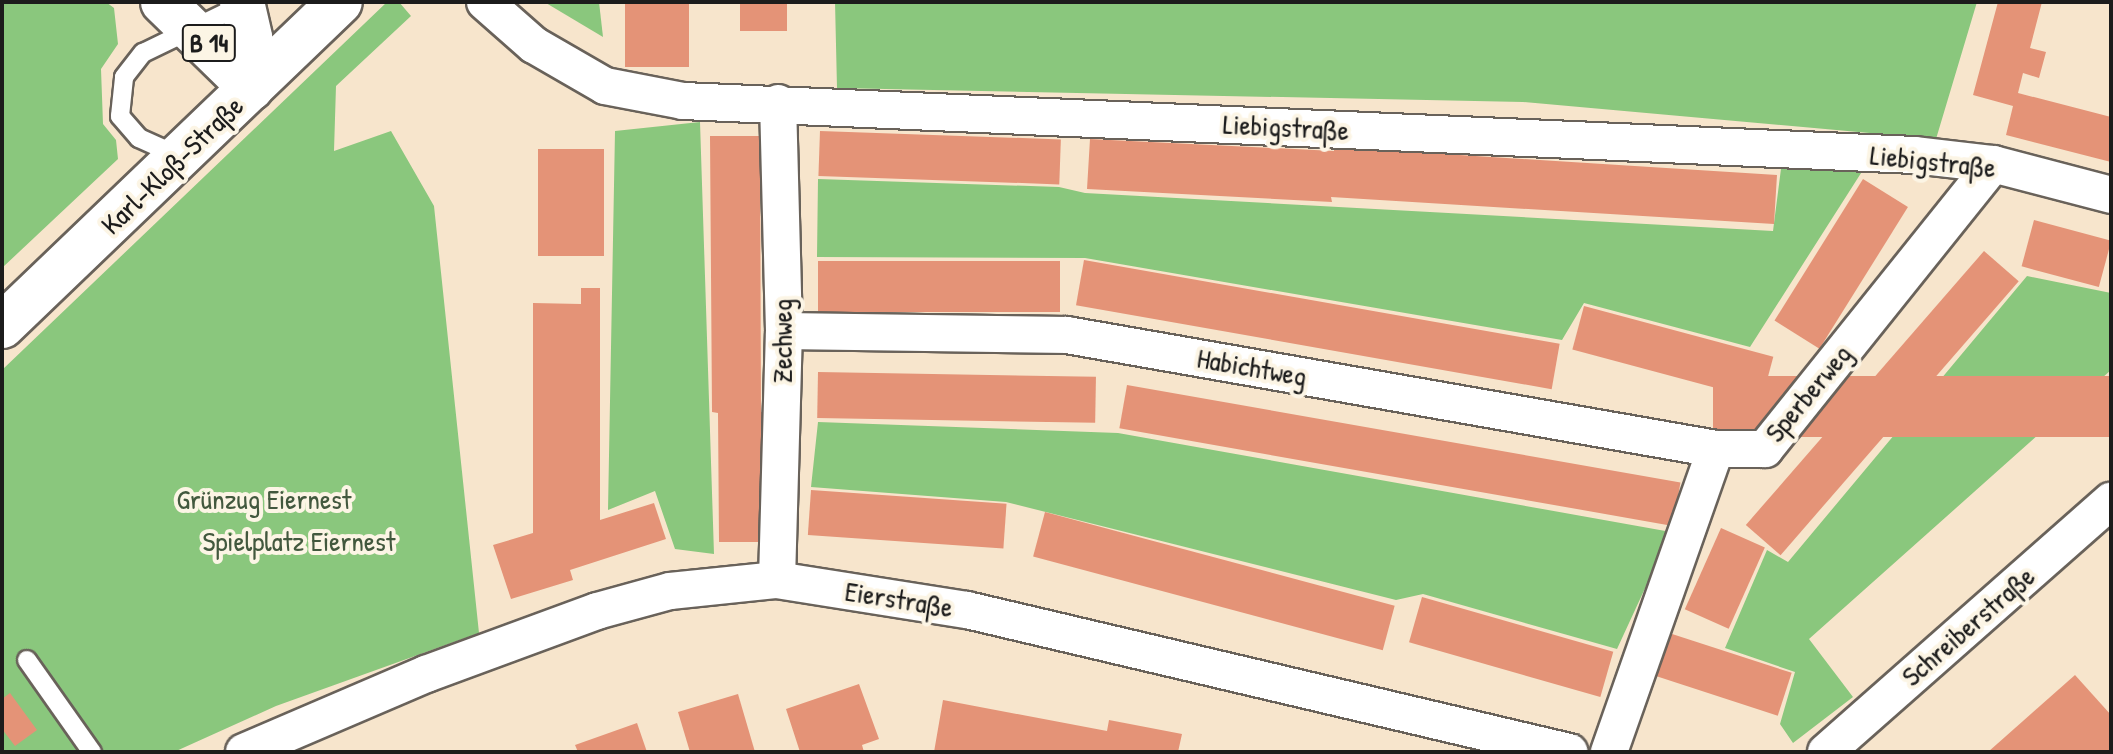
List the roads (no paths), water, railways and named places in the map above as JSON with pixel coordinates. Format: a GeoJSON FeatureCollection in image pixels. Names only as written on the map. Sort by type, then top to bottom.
{"type":"FeatureCollection","features":[{"type":"Feature","properties":{"kind":"main road","name":"Karl-Kloß-Straße"},"geometry":{"type":"LineString","coordinates":[[2,326],[340,2]]}},
{"type":"Feature","properties":{"kind":"main road","name":"B 14"},"geometry":{"type":"LineString","coordinates":[[246,3],[251,88]]}},
{"type":"Feature","properties":{"kind":"main road","name":"B 14"},"geometry":{"type":"LineString","coordinates":[[178,14],[251,88]]}},
{"type":"Feature","properties":{"kind":"street","name":"Liebigstraße"},"geometry":{"type":"LineString","coordinates":[[485,2],[534,45],[605,86],[683,101],[1914,155],[1993,164],[2111,195]]}},
{"type":"Feature","properties":{"kind":"street","name":"Zechweg"},"geometry":{"type":"LineString","coordinates":[[777,580],[784,331],[778,103]]}},
{"type":"Feature","properties":{"kind":"street","name":"Sperberweg"},"geometry":{"type":"LineString","coordinates":[[1716,449],[1765,449],[1993,164]]}},
{"type":"Feature","properties":{"kind":"street","name":"Habichtweg"},"geometry":{"type":"LineString","coordinates":[[784,331],[1067,335],[1716,449]]}},
{"type":"Feature","properties":{"kind":"street"},"geometry":{"type":"LineString","coordinates":[[1609,752],[1716,449]]}},
{"type":"Feature","properties":{"kind":"street","name":"Schreiberstraße"},"geometry":{"type":"LineString","coordinates":[[1826,752],[2111,501]]}},
{"type":"Feature","properties":{"kind":"street","name":"Eierstraße"},"geometry":{"type":"LineString","coordinates":[[244,752],[426,674],[597,611],[670,591],[777,580],[967,610],[1569,752]]}},
{"type":"Feature","properties":{"kind":"lane"},"geometry":{"type":"LineString","coordinates":[[179,156],[139,138],[120,116],[124,77],[178,14],[246,3]]}},
{"type":"Feature","properties":{"kind":"lane"},"geometry":{"type":"LineString","coordinates":[[27,660],[92,752]]}},
{"type":"Feature","properties":{"kind":"park label","name":"Grünzug Eiernest"},"geometry":{"type":"Point","coordinates":[264,499]}},
{"type":"Feature","properties":{"kind":"park label","name":"Spielplatz Eiernest"},"geometry":{"type":"Point","coordinates":[299,541]}}]}
